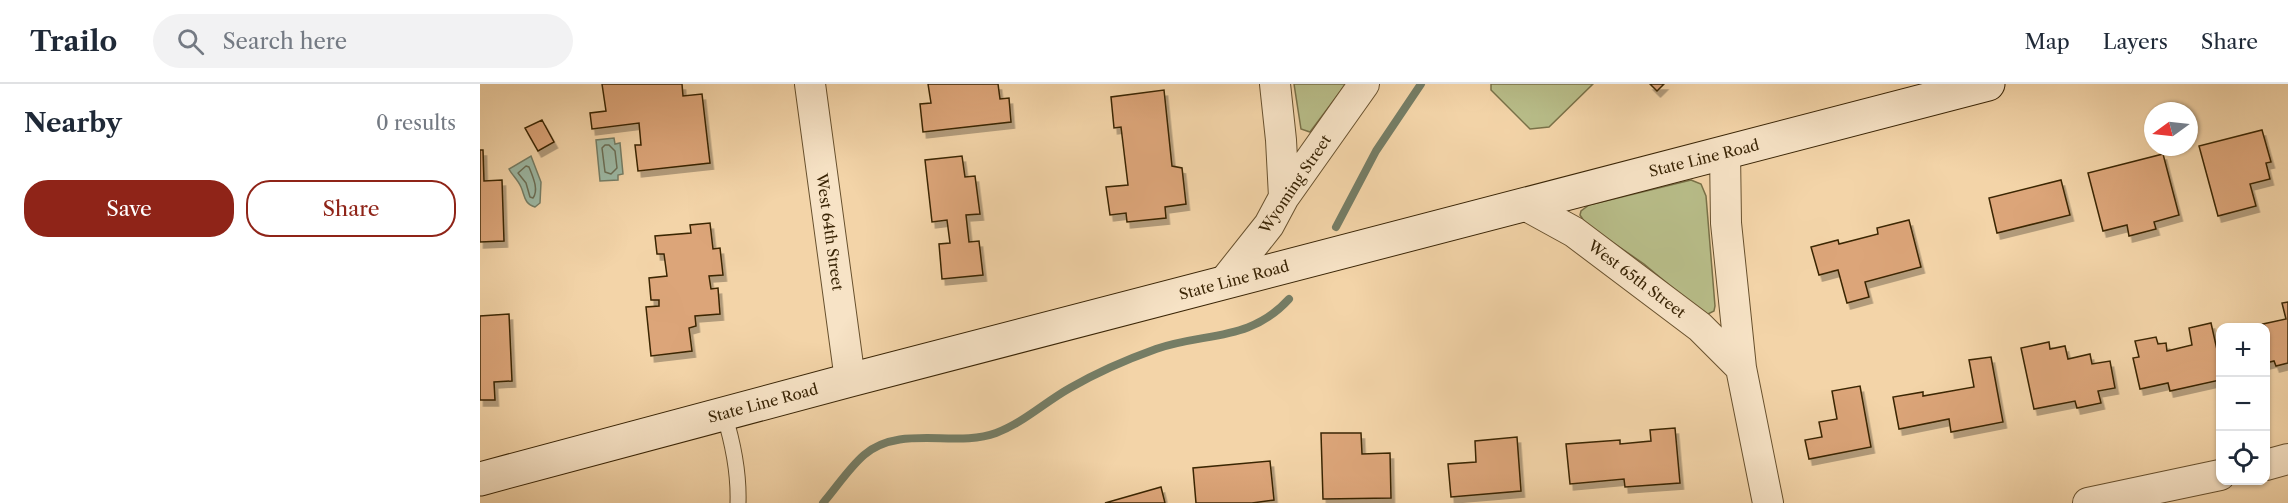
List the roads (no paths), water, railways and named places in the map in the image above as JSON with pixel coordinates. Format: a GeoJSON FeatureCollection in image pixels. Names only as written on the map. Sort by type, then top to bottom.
{"type":"FeatureCollection","features":[{"type":"Feature","properties":{"kind":"main road","name":"State Line Road"},"geometry":{"type":"LineString","coordinates":[[480,479],[850,380],[1988,84]]}},
{"type":"Feature","properties":{"kind":"street","name":"West 64th Street"},"geometry":{"type":"LineString","coordinates":[[810,84],[850,380]]}},
{"type":"Feature","properties":{"kind":"street"},"geometry":{"type":"LineString","coordinates":[[1275,84],[1281,130],[1284,197]]}},
{"type":"Feature","properties":{"kind":"street","name":"Wyoming Street"},"geometry":{"type":"LineString","coordinates":[[1223,283],[1269,225],[1284,197],[1364,84]]}},
{"type":"Feature","properties":{"kind":"street"},"geometry":{"type":"LineString","coordinates":[[1725,153],[1726,223],[1740,368],[1768,503]]}},
{"type":"Feature","properties":{"kind":"street","name":"West 65th Street"},"geometry":{"type":"LineString","coordinates":[[1523,204],[1583,239],[1700,327],[1740,368]]}},
{"type":"Feature","properties":{"kind":"street"},"geometry":{"type":"LineString","coordinates":[[2270,464],[2288,459]]}},
{"type":"Feature","properties":{"kind":"street"},"geometry":{"type":"LineString","coordinates":[[2088,503],[2216,476]]}},
{"type":"Feature","properties":{"kind":"lane"},"geometry":{"type":"LineString","coordinates":[[724,414],[734,449],[739,485],[738,503]]}},
{"type":"Feature","properties":{"kind":"water"},"geometry":{"type":"Polygon","coordinates":[[[614,138],[615,144],[620,143],[623,174],[618,175],[618,180],[600,181],[596,140],[614,138]]]}},
{"type":"Feature","properties":{"kind":"water"},"geometry":{"type":"Polygon","coordinates":[[[531,156],[541,182],[540,203],[535,207],[527,202],[520,184],[509,169],[531,156]]]}},
{"type":"Feature","properties":{"kind":"waterway"},"geometry":{"type":"LineString","coordinates":[[1336,227],[1376,151],[1421,84]]}},
{"type":"Feature","properties":{"kind":"waterway"},"geometry":{"type":"LineString","coordinates":[[823,503],[858,460],[878,446],[911,438],[963,438],[996,433],[1015,424],[1090,377],[1156,349],[1226,334],[1259,323],[1289,299]]}}]}
